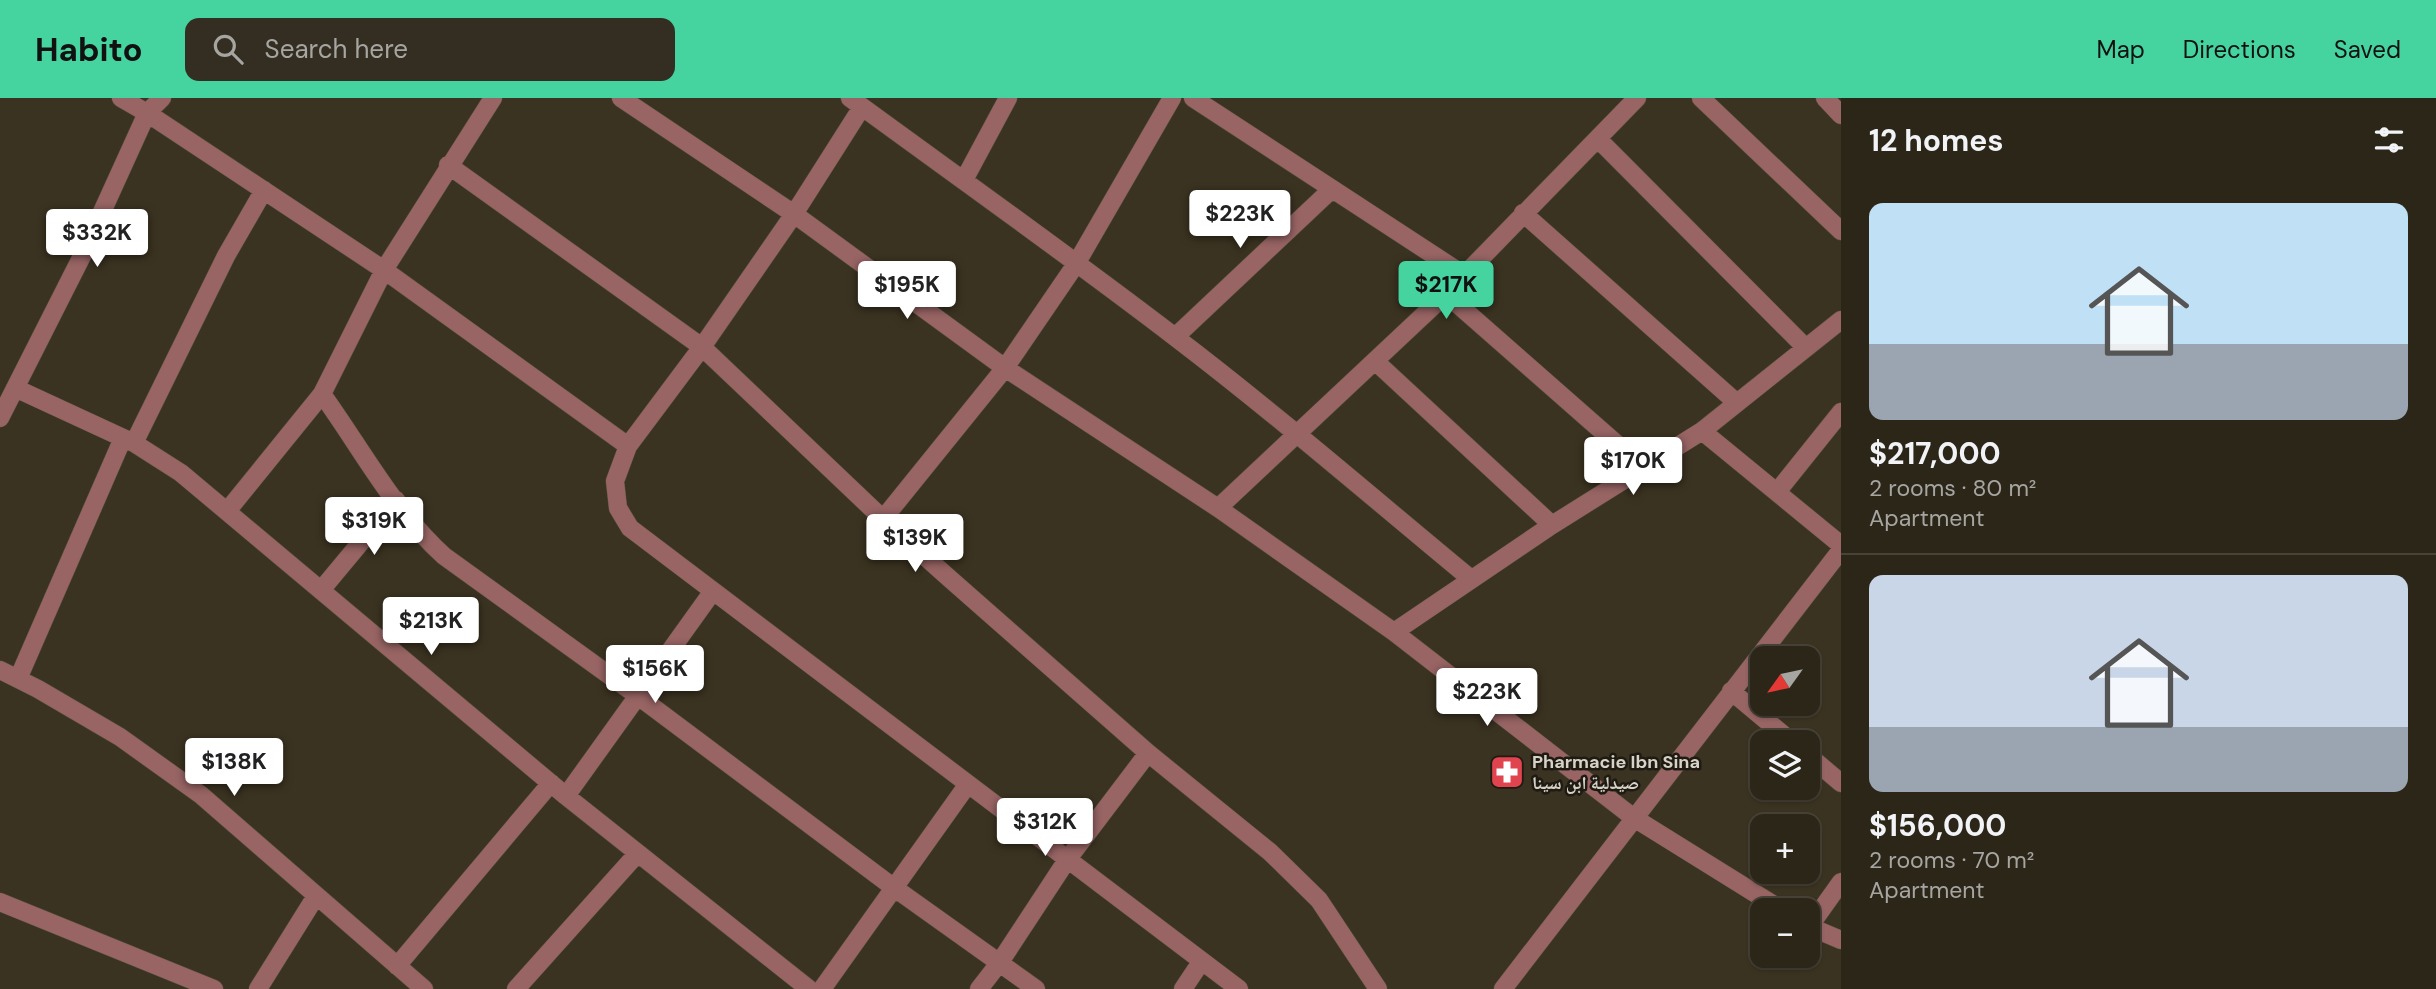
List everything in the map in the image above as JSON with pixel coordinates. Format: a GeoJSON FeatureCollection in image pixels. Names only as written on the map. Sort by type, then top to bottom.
{"type":"FeatureCollection","features":[{"type":"Feature","properties":{"kind":"street"},"geometry":{"type":"LineString","coordinates":[[121,98],[384,270],[628,446]]}},
{"type":"Feature","properties":{"kind":"street"},"geometry":{"type":"LineString","coordinates":[[0,418],[82,256],[147,113],[162,98]]}},
{"type":"Feature","properties":{"kind":"street"},"geometry":{"type":"LineString","coordinates":[[228,510],[322,394],[384,270],[493,98]]}},
{"type":"Feature","properties":{"kind":"street"},"geometry":{"type":"LineString","coordinates":[[621,98],[794,214],[1005,368],[1218,508],[1394,632],[1634,818],[1763,898]]}},
{"type":"Feature","properties":{"kind":"street"},"geometry":{"type":"LineString","coordinates":[[964,180],[1008,98]]}},
{"type":"Feature","properties":{"kind":"street"},"geometry":{"type":"LineString","coordinates":[[883,519],[1005,368],[1076,264],[1172,98]]}},
{"type":"Feature","properties":{"kind":"street"},"geometry":{"type":"LineString","coordinates":[[1193,98],[1464,275]]}},
{"type":"Feature","properties":{"kind":"street"},"geometry":{"type":"LineString","coordinates":[[1218,508],[1446,294],[1637,98]]}},
{"type":"Feature","properties":{"kind":"street"},"geometry":{"type":"LineString","coordinates":[[1701,98],[1841,231]]}},
{"type":"Feature","properties":{"kind":"street"},"geometry":{"type":"LineString","coordinates":[[1825,98],[1841,115]]}},
{"type":"Feature","properties":{"kind":"street"},"geometry":{"type":"LineString","coordinates":[[1238,989],[630,528],[618,508],[615,481],[628,446],[794,214],[856,102],[1175,337],[1297,434],[1471,579]]}},
{"type":"Feature","properties":{"kind":"street"},"geometry":{"type":"LineString","coordinates":[[1598,139],[1806,348]]}},
{"type":"Feature","properties":{"kind":"street"},"geometry":{"type":"LineString","coordinates":[[448,166],[702,346],[883,519],[1148,752],[1270,852],[1319,900],[1378,989]]}},
{"type":"Feature","properties":{"kind":"street"},"geometry":{"type":"LineString","coordinates":[[18,679],[128,440],[264,190]]}},
{"type":"Feature","properties":{"kind":"street"},"geometry":{"type":"LineString","coordinates":[[1175,337],[1331,190]]}},
{"type":"Feature","properties":{"kind":"street"},"geometry":{"type":"LineString","coordinates":[[1523,213],[1737,404]]}},
{"type":"Feature","properties":{"kind":"street"},"geometry":{"type":"LineString","coordinates":[[1446,294],[1644,468]]}},
{"type":"Feature","properties":{"kind":"street"},"geometry":{"type":"LineString","coordinates":[[1394,632],[1552,525],[1702,431],[1841,320]]}},
{"type":"Feature","properties":{"kind":"street"},"geometry":{"type":"LineString","coordinates":[[1376,362],[1552,525]]}},
{"type":"Feature","properties":{"kind":"street"},"geometry":{"type":"LineString","coordinates":[[15,388],[128,440],[181,473],[566,796],[809,989]]}},
{"type":"Feature","properties":{"kind":"street"},"geometry":{"type":"LineString","coordinates":[[322,394],[423,537],[444,556],[1035,989]]}},
{"type":"Feature","properties":{"kind":"street"},"geometry":{"type":"LineString","coordinates":[[1777,492],[1841,412]]}},
{"type":"Feature","properties":{"kind":"street"},"geometry":{"type":"LineString","coordinates":[[1503,989],[1841,547],[1702,431]]}},
{"type":"Feature","properties":{"kind":"street"},"geometry":{"type":"LineString","coordinates":[[322,589],[396,500]]}},
{"type":"Feature","properties":{"kind":"street"},"geometry":{"type":"LineString","coordinates":[[566,796],[713,591]]}},
{"type":"Feature","properties":{"kind":"street"},"geometry":{"type":"LineString","coordinates":[[0,670],[120,737],[201,795],[424,989]]}},
{"type":"Feature","properties":{"kind":"street"},"geometry":{"type":"LineString","coordinates":[[1731,691],[1778,730]]}},
{"type":"Feature","properties":{"kind":"street"},"geometry":{"type":"LineString","coordinates":[[979,989],[1000,962],[1067,860],[1148,752]]}},
{"type":"Feature","properties":{"kind":"street"},"geometry":{"type":"LineString","coordinates":[[1820,765],[1841,783]]}},
{"type":"Feature","properties":{"kind":"street"},"geometry":{"type":"LineString","coordinates":[[397,966],[551,783]]}},
{"type":"Feature","properties":{"kind":"street"},"geometry":{"type":"LineString","coordinates":[[822,989],[968,784]]}},
{"type":"Feature","properties":{"kind":"street"},"geometry":{"type":"LineString","coordinates":[[516,989],[637,854]]}},
{"type":"Feature","properties":{"kind":"street"},"geometry":{"type":"LineString","coordinates":[[1820,911],[1841,881]]}},
{"type":"Feature","properties":{"kind":"street"},"geometry":{"type":"LineString","coordinates":[[258,989],[316,895]]}},
{"type":"Feature","properties":{"kind":"street"},"geometry":{"type":"LineString","coordinates":[[0,902],[214,989]]}},
{"type":"Feature","properties":{"kind":"street"},"geometry":{"type":"LineString","coordinates":[[1820,931],[1841,940]]}},
{"type":"Feature","properties":{"kind":"street"},"geometry":{"type":"LineString","coordinates":[[1183,989],[1201,962]]}},
{"type":"Feature","properties":{"kind":"place","name":"Pharmacie Ibn Sina صيدلية ابن سينا"},"geometry":{"type":"Point","coordinates":[1507,772]}}]}
